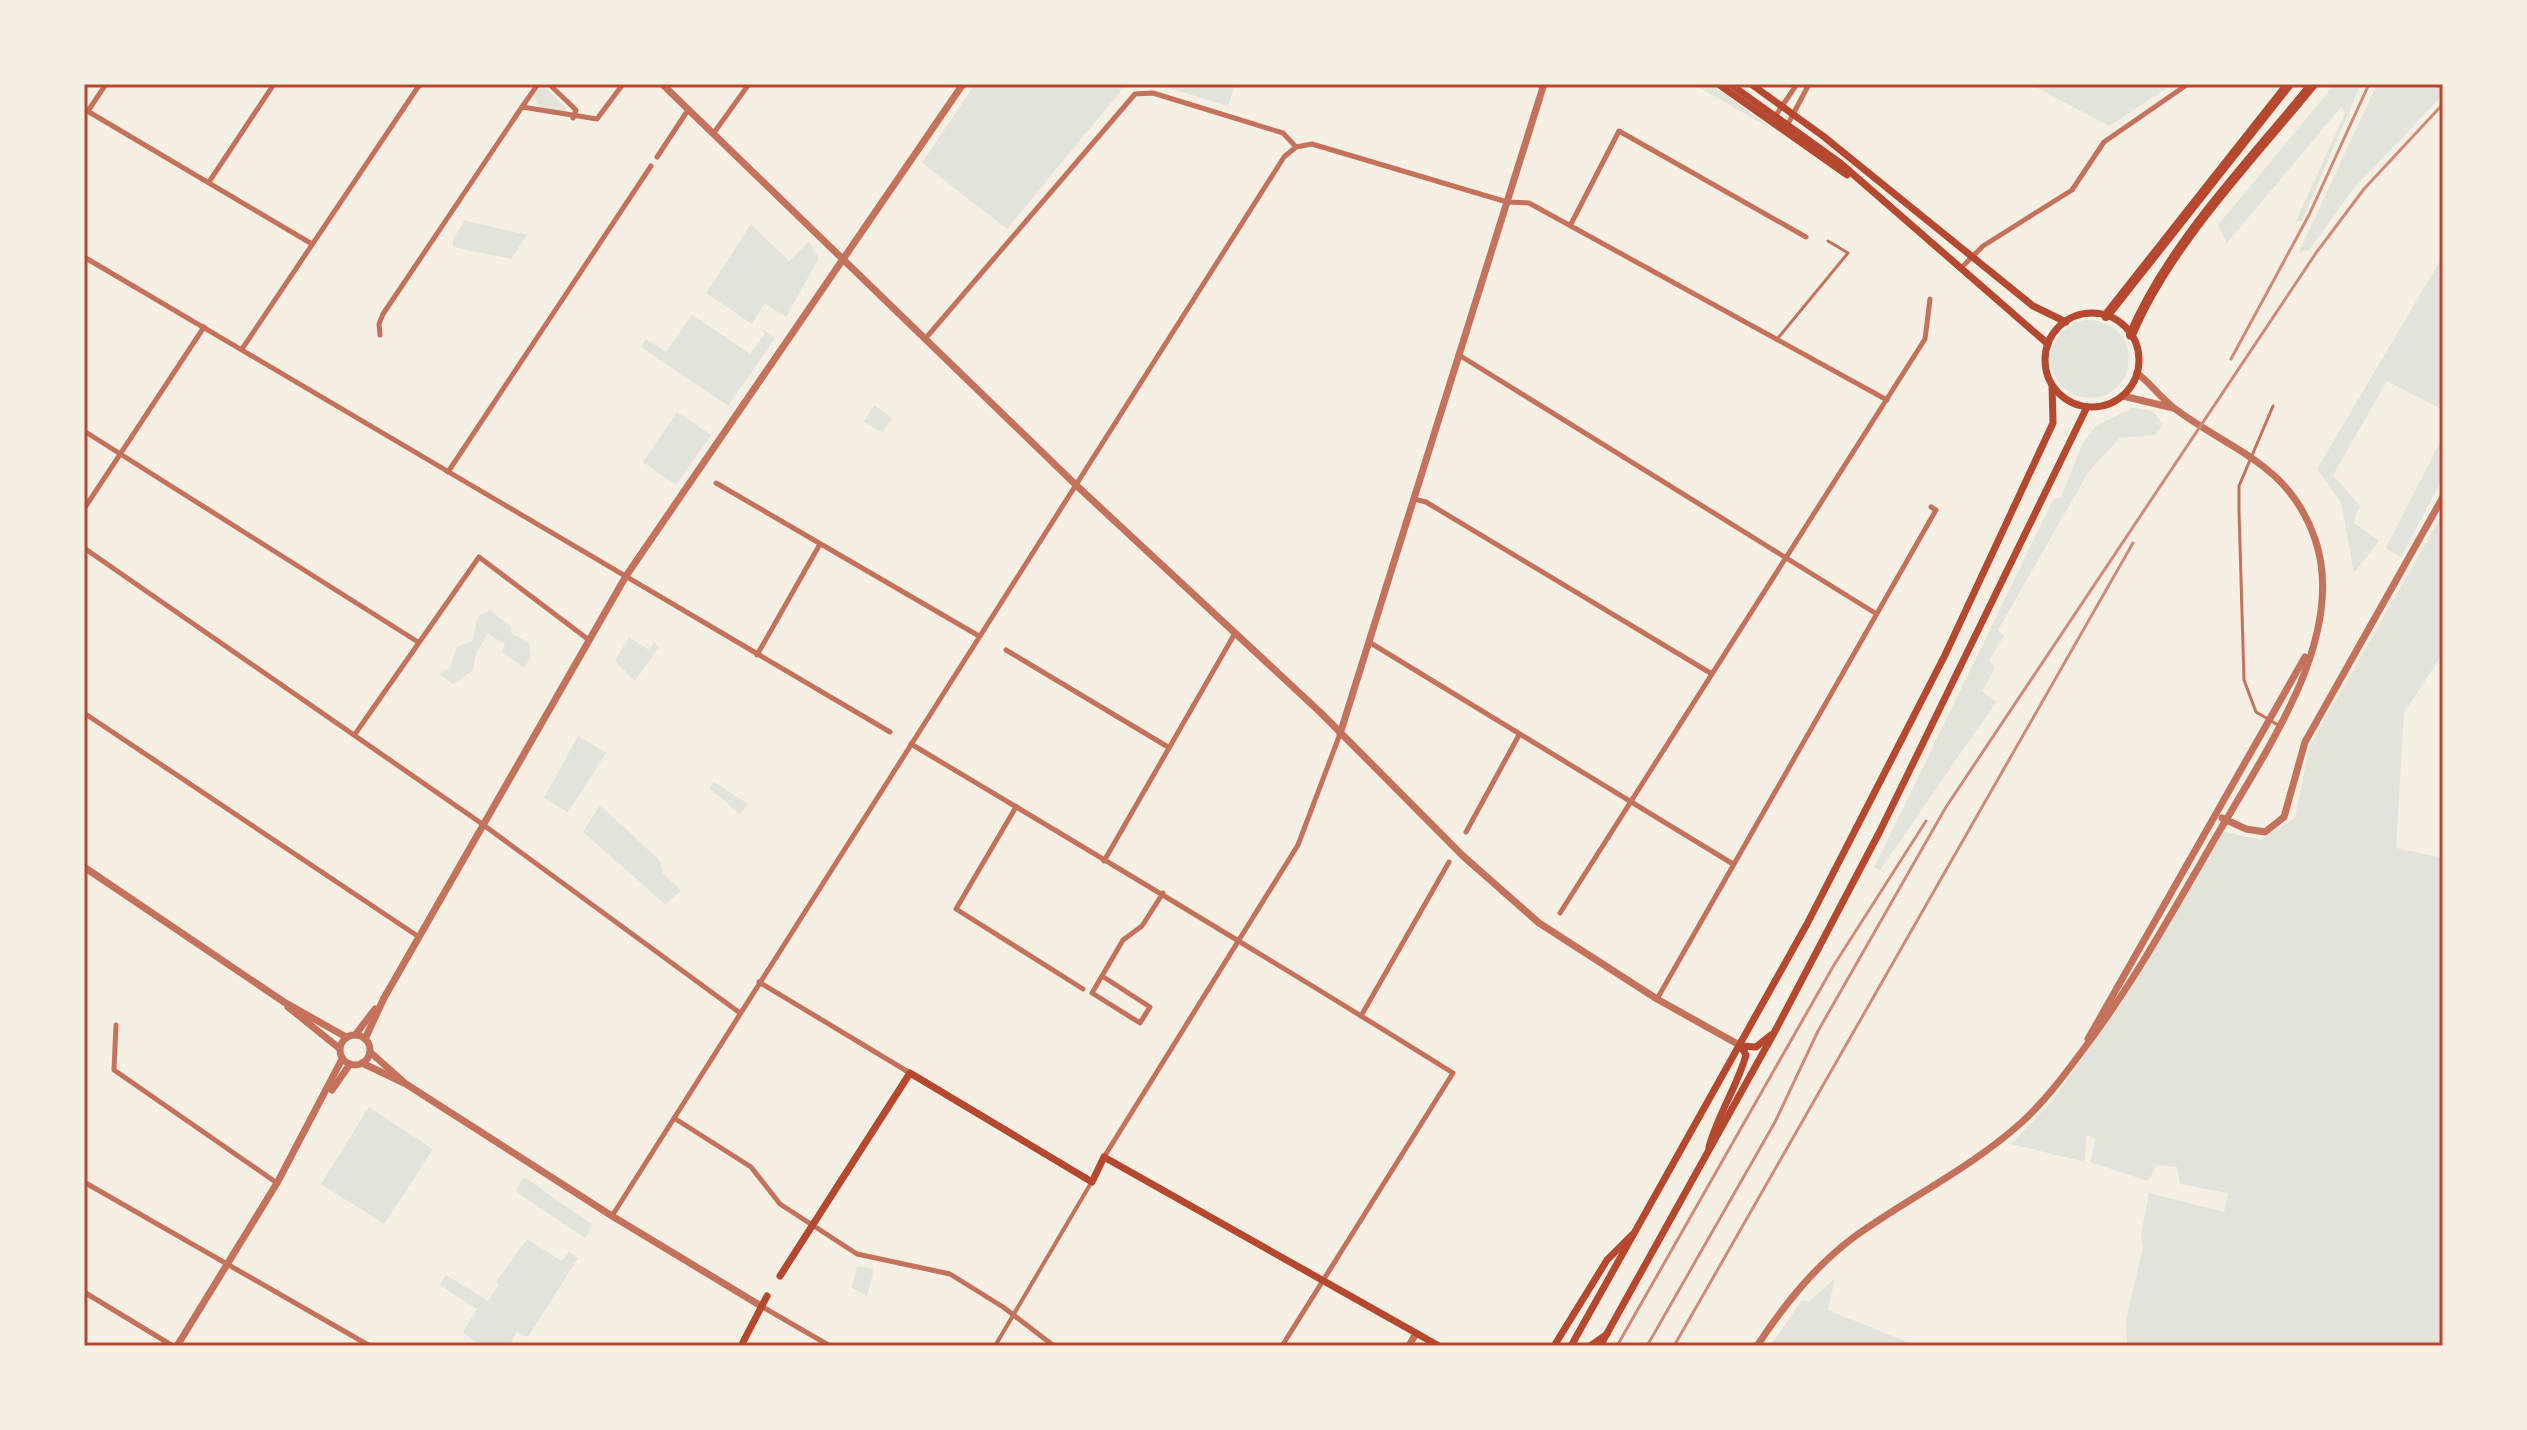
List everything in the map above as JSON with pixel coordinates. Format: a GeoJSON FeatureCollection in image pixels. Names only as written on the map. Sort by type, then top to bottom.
{"type":"FeatureCollection","features":[{"type":"Feature","properties":{"kind":"highway"},"geometry":{"type":"LineString","coordinates":[[2106,316],[2289,84]]}},
{"type":"Feature","properties":{"kind":"highway"},"geometry":{"type":"LineString","coordinates":[[2131,335],[2146,301],[2179,254],[2313,84]]}},
{"type":"Feature","properties":{"kind":"main road"},"geometry":{"type":"LineString","coordinates":[[1718,84],[1861,183]]}},
{"type":"Feature","properties":{"kind":"main road"},"geometry":{"type":"LineString","coordinates":[[1730,84],[1788,124],[1861,183],[2048,344]]}},
{"type":"Feature","properties":{"kind":"main road"},"geometry":{"type":"LineString","coordinates":[[1751,84],[2033,306],[2066,322]]}},
{"type":"Feature","properties":{"kind":"main road"},"geometry":{"type":"LineString","coordinates":[[1571,1346],[1741,1046],[1945,655],[2053,423],[2052,385],[2045,365],[2048,344],[2066,322],[2089,314],[2106,316],[2131,335],[2138,353],[2137,373],[2123,396],[2100,407],[2087,407],[2073,404],[2052,385]]}},
{"type":"Feature","properties":{"kind":"main road"},"geometry":{"type":"LineString","coordinates":[[1600,1346],[1774,1033],[1880,831],[2087,407]]}},
{"type":"Feature","properties":{"kind":"main road"},"geometry":{"type":"LineString","coordinates":[[1741,1046],[1756,1047],[1774,1033]]}},
{"type":"Feature","properties":{"kind":"main road"},"geometry":{"type":"LineString","coordinates":[[1706,1158],[1716,1122],[1743,1068],[1746,1055],[1741,1046]]}},
{"type":"Feature","properties":{"kind":"main road"},"geometry":{"type":"LineString","coordinates":[[780,1276],[910,1073],[1092,1182],[1104,1157],[1439,1346]]}},
{"type":"Feature","properties":{"kind":"main road"},"geometry":{"type":"LineString","coordinates":[[1554,1346],[1607,1260],[1639,1228]]}},
{"type":"Feature","properties":{"kind":"main road"},"geometry":{"type":"LineString","coordinates":[[741,1346],[767,1296]]}},
{"type":"Feature","properties":{"kind":"main road"},"geometry":{"type":"LineString","coordinates":[[1590,1346],[1608,1333]]}},
{"type":"Feature","properties":{"kind":"street"},"geometry":{"type":"LineString","coordinates":[[106,84],[86,110],[312,244]]}},
{"type":"Feature","properties":{"kind":"street"},"geometry":{"type":"LineString","coordinates":[[209,182],[274,84]]}},
{"type":"Feature","properties":{"kind":"street"},"geometry":{"type":"LineString","coordinates":[[242,349],[420,84]]}},
{"type":"Feature","properties":{"kind":"street"},"geometry":{"type":"LineString","coordinates":[[380,335],[379,324],[383,314],[538,84]]}},
{"type":"Feature","properties":{"kind":"street"},"geometry":{"type":"LineString","coordinates":[[549,84],[576,110],[573,118]]}},
{"type":"Feature","properties":{"kind":"street"},"geometry":{"type":"LineString","coordinates":[[522,107],[573,118],[599,119],[623,84]]}},
{"type":"Feature","properties":{"kind":"street"},"geometry":{"type":"LineString","coordinates":[[662,84],[1076,485],[1340,734],[1463,856],[1539,923],[1657,999],[1741,1046]]}},
{"type":"Feature","properties":{"kind":"street"},"geometry":{"type":"LineString","coordinates":[[713,134],[749,84]]}},
{"type":"Feature","properties":{"kind":"street"},"geometry":{"type":"LineString","coordinates":[[365,1039],[384,998],[626,576],[841,257],[963,84]]}},
{"type":"Feature","properties":{"kind":"street"},"geometry":{"type":"LineString","coordinates":[[1104,1157],[1301,839],[1340,734],[1544,84]]}},
{"type":"Feature","properties":{"kind":"street"},"geometry":{"type":"LineString","coordinates":[[1776,115],[1797,84]]}},
{"type":"Feature","properties":{"kind":"street"},"geometry":{"type":"LineString","coordinates":[[1788,124],[1809,84]]}},
{"type":"Feature","properties":{"kind":"street"},"geometry":{"type":"LineString","coordinates":[[1962,267],[1972,255],[2072,190],[2104,142],[2188,84]]}},
{"type":"Feature","properties":{"kind":"street"},"geometry":{"type":"LineString","coordinates":[[925,339],[1135,94],[1153,93],[1283,133],[1296,147]]}},
{"type":"Feature","properties":{"kind":"street"},"geometry":{"type":"LineString","coordinates":[[657,157],[688,110]]}},
{"type":"Feature","properties":{"kind":"street"},"geometry":{"type":"LineString","coordinates":[[1571,224],[1619,131],[1806,237]]}},
{"type":"Feature","properties":{"kind":"street"},"geometry":{"type":"LineString","coordinates":[[612,1216],[1284,157],[1296,147],[1312,144],[1507,202],[1529,203],[1887,400]]}},
{"type":"Feature","properties":{"kind":"street"},"geometry":{"type":"LineString","coordinates":[[448,472],[651,166]]}},
{"type":"Feature","properties":{"kind":"street"},"geometry":{"type":"LineString","coordinates":[[84,257],[890,732]]}},
{"type":"Feature","properties":{"kind":"street"},"geometry":{"type":"LineString","coordinates":[[1560,913],[1788,559],[1925,339],[1930,299]]}},
{"type":"Feature","properties":{"kind":"street"},"geometry":{"type":"LineString","coordinates":[[84,509],[204,327]]}},
{"type":"Feature","properties":{"kind":"street"},"geometry":{"type":"LineString","coordinates":[[1459,355],[1875,613]]}},
{"type":"Feature","properties":{"kind":"street"},"geometry":{"type":"LineString","coordinates":[[1757,1346],[1787,1302],[1833,1255],[1998,1144],[2044,1100],[2116,1009],[2226,820],[2301,681],[2321,603],[2321,562],[2305,514],[2276,475],[2232,442],[2176,409],[2137,373]]}},
{"type":"Feature","properties":{"kind":"street"},"geometry":{"type":"LineString","coordinates":[[2123,396],[2176,409]]}},
{"type":"Feature","properties":{"kind":"street"},"geometry":{"type":"LineString","coordinates":[[84,431],[418,642]]}},
{"type":"Feature","properties":{"kind":"street"},"geometry":{"type":"LineString","coordinates":[[716,483],[979,636]]}},
{"type":"Feature","properties":{"kind":"street"},"geometry":{"type":"LineString","coordinates":[[2216,815],[2246,829],[2265,832],[2284,817],[2305,742],[2443,497]]}},
{"type":"Feature","properties":{"kind":"street"},"geometry":{"type":"LineString","coordinates":[[1414,499],[1426,502],[1712,674]]}},
{"type":"Feature","properties":{"kind":"street"},"geometry":{"type":"LineString","coordinates":[[1657,999],[1936,510],[1931,507]]}},
{"type":"Feature","properties":{"kind":"street"},"geometry":{"type":"LineString","coordinates":[[757,655],[820,544]]}},
{"type":"Feature","properties":{"kind":"street"},"geometry":{"type":"LineString","coordinates":[[84,548],[355,734],[740,1013]]}},
{"type":"Feature","properties":{"kind":"street"},"geometry":{"type":"LineString","coordinates":[[355,734],[479,557],[589,641]]}},
{"type":"Feature","properties":{"kind":"street"},"geometry":{"type":"LineString","coordinates":[[1104,861],[1234,635]]}},
{"type":"Feature","properties":{"kind":"street"},"geometry":{"type":"LineString","coordinates":[[1369,642],[1733,864]]}},
{"type":"Feature","properties":{"kind":"street"},"geometry":{"type":"LineString","coordinates":[[2082,1052],[2118,981],[2311,646]]}},
{"type":"Feature","properties":{"kind":"street"},"geometry":{"type":"LineString","coordinates":[[1006,650],[1168,747]]}},
{"type":"Feature","properties":{"kind":"street"},"geometry":{"type":"LineString","coordinates":[[84,713],[419,937]]}},
{"type":"Feature","properties":{"kind":"street"},"geometry":{"type":"LineString","coordinates":[[1466,832],[1519,734]]}},
{"type":"Feature","properties":{"kind":"street"},"geometry":{"type":"LineString","coordinates":[[911,744],[1104,861],[1163,893],[1453,1073],[1282,1346]]}},
{"type":"Feature","properties":{"kind":"street"},"geometry":{"type":"LineString","coordinates":[[1016,807],[956,909],[1083,989]]}},
{"type":"Feature","properties":{"kind":"street"},"geometry":{"type":"LineString","coordinates":[[1361,1016],[1449,862]]}},
{"type":"Feature","properties":{"kind":"street"},"geometry":{"type":"LineString","coordinates":[[84,867],[284,1002],[346,1037]]}},
{"type":"Feature","properties":{"kind":"street"},"geometry":{"type":"LineString","coordinates":[[1102,976],[1150,1007],[1140,1023],[1092,993],[1123,940],[1142,926],[1163,893]]}},
{"type":"Feature","properties":{"kind":"street"},"geometry":{"type":"LineString","coordinates":[[759,982],[910,1073]]}},
{"type":"Feature","properties":{"kind":"street"},"geometry":{"type":"LineString","coordinates":[[339,1048],[346,1037],[356,1034],[384,998]]}},
{"type":"Feature","properties":{"kind":"street"},"geometry":{"type":"LineString","coordinates":[[84,1292],[175,1346],[277,1183],[323,1101],[342,1059],[339,1048],[298,1017],[284,1002]]}},
{"type":"Feature","properties":{"kind":"street"},"geometry":{"type":"LineString","coordinates":[[116,1025],[114,1070],[277,1183]]}},
{"type":"Feature","properties":{"kind":"street"},"geometry":{"type":"LineString","coordinates":[[356,1034],[365,1039],[370,1052],[406,1084]]}},
{"type":"Feature","properties":{"kind":"street"},"geometry":{"type":"LineString","coordinates":[[362,1063],[370,1052]]}},
{"type":"Feature","properties":{"kind":"street"},"geometry":{"type":"LineString","coordinates":[[342,1059],[350,1064],[362,1063],[406,1084],[612,1216],[830,1346]]}},
{"type":"Feature","properties":{"kind":"street"},"geometry":{"type":"LineString","coordinates":[[323,1101],[350,1064]]}},
{"type":"Feature","properties":{"kind":"street"},"geometry":{"type":"LineString","coordinates":[[674,1118],[751,1167],[780,1204],[857,1254],[950,1274],[1054,1346]]}},
{"type":"Feature","properties":{"kind":"street"},"geometry":{"type":"LineString","coordinates":[[84,1182],[370,1346]]}},
{"type":"Feature","properties":{"kind":"street"},"geometry":{"type":"LineString","coordinates":[[995,1346],[1092,1182]]}},
{"type":"Feature","properties":{"kind":"street"},"geometry":{"type":"LineString","coordinates":[[1409,1346],[1416,1333]]}},
{"type":"Feature","properties":{"kind":"lane"},"geometry":{"type":"LineString","coordinates":[[1778,338],[1848,253],[1828,241]]}},
{"type":"Feature","properties":{"kind":"lane"},"geometry":{"type":"LineString","coordinates":[[2273,406],[2239,486],[2244,680],[2248,699],[2256,712],[2278,725]]}},
{"type":"Feature","properties":{"kind":"shaded area"},"geometry":{"type":"Polygon","coordinates":[[[975,84],[1132,84],[1123,88],[1007,229],[922,163],[975,84]]]}},
{"type":"Feature","properties":{"kind":"shaded area"},"geometry":{"type":"Polygon","coordinates":[[[1156,84],[1235,84],[1228,106],[1156,84]]]}},
{"type":"Feature","properties":{"kind":"shaded area"},"geometry":{"type":"Polygon","coordinates":[[[1693,84],[1710,84],[1775,131],[1693,84]]]}},
{"type":"Feature","properties":{"kind":"shaded area"},"geometry":{"type":"Polygon","coordinates":[[[2030,84],[2173,84],[2109,126],[2030,84]]]}},
{"type":"Feature","properties":{"kind":"shaded area"},"geometry":{"type":"Polygon","coordinates":[[[2335,84],[2361,84],[2302,221],[2296,221],[2345,113],[2341,107],[2227,243],[2218,225],[2335,84]]]}},
{"type":"Feature","properties":{"kind":"shaded area"},"geometry":{"type":"Polygon","coordinates":[[[2377,84],[2443,84],[2443,95],[2354,188],[2309,250],[2299,252],[2377,84]]]}},
{"type":"Feature","properties":{"kind":"shaded area"},"geometry":{"type":"Polygon","coordinates":[[[539,87],[545,87],[566,108],[566,112],[539,107],[533,96],[539,87]]]}},
{"type":"Feature","properties":{"kind":"shaded area"},"geometry":{"type":"Polygon","coordinates":[[[462,219],[527,235],[511,259],[453,247],[453,239],[464,222],[462,219]]]}},
{"type":"Feature","properties":{"kind":"shaded area"},"geometry":{"type":"Polygon","coordinates":[[[751,224],[789,261],[809,242],[819,258],[786,317],[764,303],[752,324],[706,293],[751,224]]]}},
{"type":"Feature","properties":{"kind":"shaded area"},"geometry":{"type":"Polygon","coordinates":[[[2443,256],[2443,410],[2387,381],[2333,475],[2360,506],[2353,522],[2379,541],[2354,573],[2341,502],[2317,469],[2443,256]]]}},
{"type":"Feature","properties":{"kind":"shaded area"},"geometry":{"type":"Polygon","coordinates":[[[692,315],[750,354],[765,334],[762,329],[775,338],[728,406],[641,347],[646,339],[666,352],[692,315]]]}},
{"type":"Feature","properties":{"kind":"shaded area"},"geometry":{"type":"Polygon","coordinates":[[[2090,320],[2105,323],[2118,331],[2126,344],[2129,359],[2126,374],[2118,387],[2105,395],[2090,398],[2075,395],[2062,387],[2054,374],[2051,359],[2054,344],[2062,331],[2075,323],[2090,320]]]}},
{"type":"Feature","properties":{"kind":"shaded area"},"geometry":{"type":"Polygon","coordinates":[[[874,405],[892,418],[882,432],[864,422],[874,405]]]}},
{"type":"Feature","properties":{"kind":"shaded area"},"geometry":{"type":"Polygon","coordinates":[[[2133,408],[2153,411],[2163,425],[2155,435],[2120,438],[2089,471],[1998,630],[2004,636],[1989,660],[1995,668],[1982,691],[1996,702],[1880,870],[1874,868],[2053,500],[2061,497],[2083,443],[2097,425],[2133,408]]]}},
{"type":"Feature","properties":{"kind":"shaded area"},"geometry":{"type":"Polygon","coordinates":[[[677,412],[711,435],[676,485],[643,462],[677,412]]]}},
{"type":"Feature","properties":{"kind":"shaded area"},"geometry":{"type":"Polygon","coordinates":[[[2443,436],[2443,478],[2401,557],[2386,548],[2443,436]]]}},
{"type":"Feature","properties":{"kind":"shaded area"},"geometry":{"type":"Polygon","coordinates":[[[2443,513],[2443,653],[2404,713],[2396,848],[2443,858],[2443,1346],[2127,1346],[2126,1320],[2143,1247],[2141,1235],[2149,1193],[2224,1212],[2228,1193],[2180,1184],[2177,1167],[2157,1165],[2148,1181],[2090,1162],[2096,1139],[2086,1135],[2085,1162],[2011,1144],[2052,1101],[2124,1000],[2223,831],[2260,840],[2295,818],[2309,747],[2443,513]]]}},
{"type":"Feature","properties":{"kind":"shaded area"},"geometry":{"type":"Polygon","coordinates":[[[490,610],[511,627],[512,634],[529,642],[531,657],[524,668],[502,652],[505,644],[488,634],[476,653],[473,670],[453,684],[439,674],[450,667],[457,647],[472,641],[478,616],[490,610]]]}},
{"type":"Feature","properties":{"kind":"shaded area"},"geometry":{"type":"Polygon","coordinates":[[[629,637],[649,650],[654,642],[659,647],[635,681],[615,661],[629,637]]]}},
{"type":"Feature","properties":{"kind":"shaded area"},"geometry":{"type":"Polygon","coordinates":[[[578,736],[606,753],[568,812],[544,798],[578,736]]]}},
{"type":"Feature","properties":{"kind":"shaded area"},"geometry":{"type":"Polygon","coordinates":[[[714,782],[748,804],[740,814],[709,788],[714,782]]]}},
{"type":"Feature","properties":{"kind":"shaded area"},"geometry":{"type":"Polygon","coordinates":[[[600,805],[660,861],[663,874],[681,890],[666,905],[583,832],[600,805]]]}},
{"type":"Feature","properties":{"kind":"shaded area"},"geometry":{"type":"Polygon","coordinates":[[[369,1107],[433,1149],[384,1224],[321,1184],[369,1107]]]}},
{"type":"Feature","properties":{"kind":"shaded area"},"geometry":{"type":"Polygon","coordinates":[[[524,1177],[593,1225],[585,1238],[515,1191],[524,1177]]]}},
{"type":"Feature","properties":{"kind":"shaded area"},"geometry":{"type":"Polygon","coordinates":[[[527,1239],[562,1261],[569,1252],[578,1258],[528,1337],[517,1332],[509,1346],[480,1346],[463,1332],[477,1309],[440,1285],[446,1275],[488,1301],[499,1285],[496,1282],[527,1239]]]}},
{"type":"Feature","properties":{"kind":"shaded area"},"geometry":{"type":"Polygon","coordinates":[[[857,1266],[874,1269],[867,1296],[852,1288],[857,1266]]]}},
{"type":"Feature","properties":{"kind":"shaded area"},"geometry":{"type":"Polygon","coordinates":[[[1835,1278],[1828,1310],[1918,1346],[1770,1346],[1802,1300],[1809,1302],[1835,1278]]]}},
{"type":"Feature","properties":{"kind":"railway"},"geometry":{"type":"LineString","coordinates":[[2231,359],[2309,215],[2369,84]]}},
{"type":"Feature","properties":{"kind":"railway"},"geometry":{"type":"LineString","coordinates":[[1647,1346],[1775,1122],[1818,1031],[1946,807],[2316,253],[2364,189],[2443,104]]}},
{"type":"Feature","properties":{"kind":"railway"},"geometry":{"type":"LineString","coordinates":[[1674,1346],[2133,543]]}},
{"type":"Feature","properties":{"kind":"railway"},"geometry":{"type":"LineString","coordinates":[[1617,1346],[1834,965],[1926,821]]}}]}
